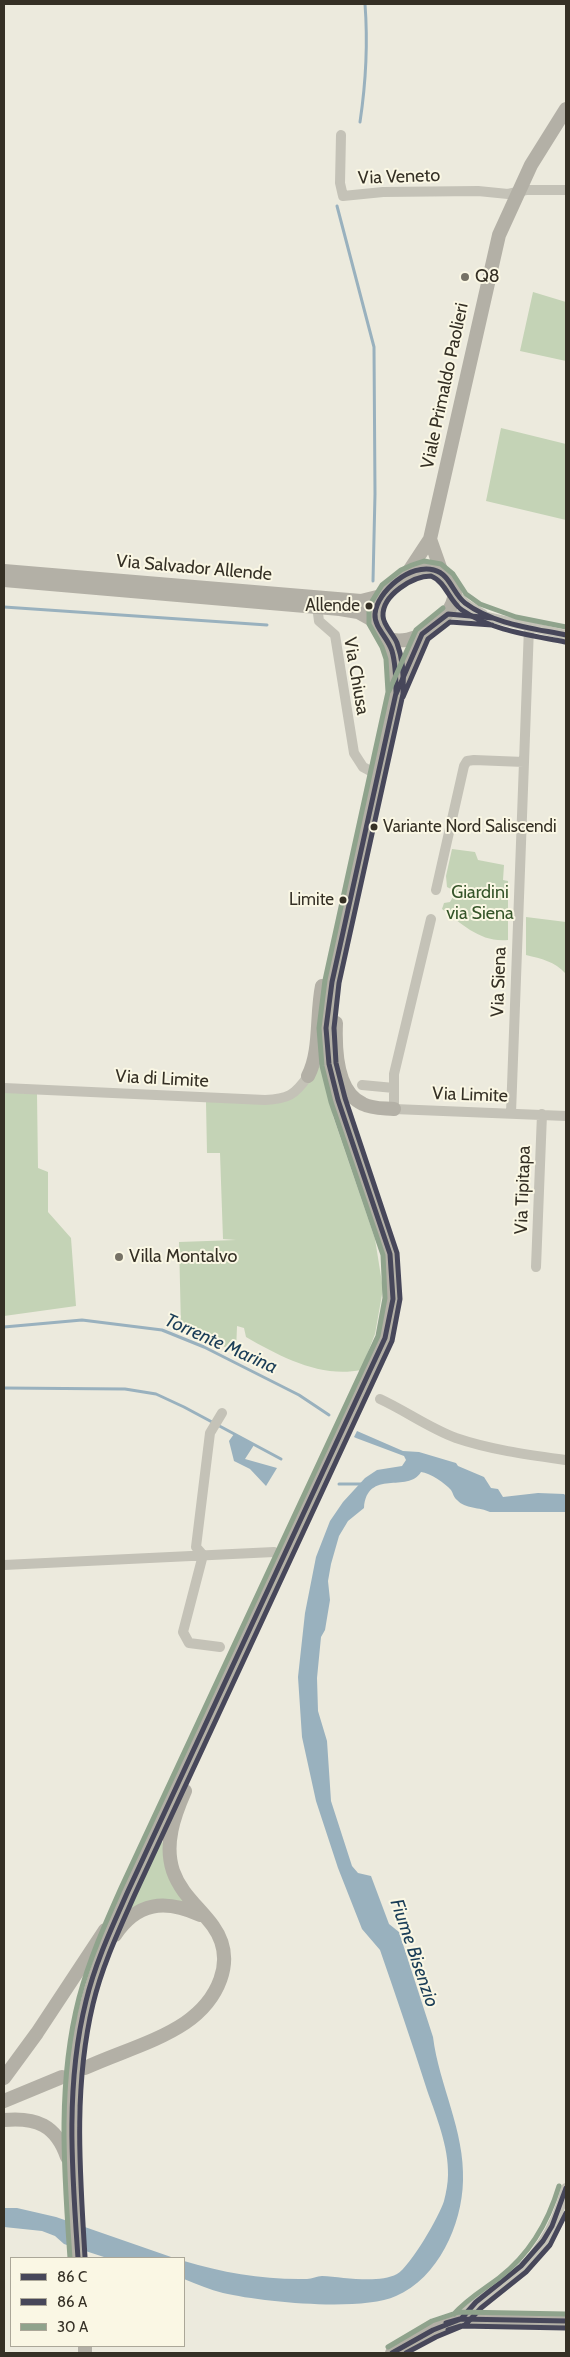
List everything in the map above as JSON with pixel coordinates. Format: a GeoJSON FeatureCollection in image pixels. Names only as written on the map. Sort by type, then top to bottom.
{"type":"FeatureCollection","features":[{"type":"Feature","properties":{"kind":"main road","name":"Viale Primaldo Paolieri"},"geometry":{"type":"LineString","coordinates":[[405,577],[430,539],[499,235],[517,193],[544,143],[566,109]]}},
{"type":"Feature","properties":{"kind":"main road"},"geometry":{"type":"LineString","coordinates":[[386,638],[396,641],[407,641],[422,634],[448,614],[455,593],[442,573],[430,539]]}},
{"type":"Feature","properties":{"kind":"main road","name":"Viale Primaldo Paolieri"},"geometry":{"type":"LineString","coordinates":[[381,596],[405,577],[421,569],[432,569],[442,573]]}},
{"type":"Feature","properties":{"kind":"main road","name":"Via Salvador Allende"},"geometry":{"type":"LineString","coordinates":[[4,571],[351,600],[368,600],[381,596]]}},
{"type":"Feature","properties":{"kind":"main road","name":"Via Salvador Allende"},"geometry":{"type":"LineString","coordinates":[[4,580],[316,606],[358,612],[376,622]]}},
{"type":"Feature","properties":{"kind":"main road"},"geometry":{"type":"LineString","coordinates":[[381,596],[374,613],[376,622],[386,638],[395,667],[396,693]]}},
{"type":"Feature","properties":{"kind":"main road"},"geometry":{"type":"LineString","coordinates":[[4,2101],[67,2081],[80,2064],[86,2001],[99,1959],[385,1338],[393,1298],[390,1254],[338,1100],[327,1053],[328,1004],[396,693],[422,634]]}},
{"type":"Feature","properties":{"kind":"main road"},"geometry":{"type":"LineString","coordinates":[[308,1076],[316,1056],[317,1014],[328,962],[342,937]]}},
{"type":"Feature","properties":{"kind":"main road"},"geometry":{"type":"LineString","coordinates":[[342,937],[343,966],[336,1020],[340,1069],[346,1086],[358,1101],[370,1107],[394,1109]]}},
{"type":"Feature","properties":{"kind":"main road"},"geometry":{"type":"LineString","coordinates":[[80,2064],[176,2028],[197,2014],[211,1998],[222,1975],[224,1952],[217,1933],[185,1894],[173,1870],[170,1850],[173,1824],[198,1758],[207,1723]]}},
{"type":"Feature","properties":{"kind":"main road"},"geometry":{"type":"LineString","coordinates":[[4,2078],[37,2034],[124,1902]]}},
{"type":"Feature","properties":{"kind":"main road"},"geometry":{"type":"LineString","coordinates":[[99,1959],[123,1923],[147,1908],[169,1905],[190,1910],[203,1916]]}},
{"type":"Feature","properties":{"kind":"main road"},"geometry":{"type":"LineString","coordinates":[[67,2081],[78,2257]]}},
{"type":"Feature","properties":{"kind":"main road"},"geometry":{"type":"LineString","coordinates":[[4,2120],[29,2120],[49,2128],[63,2144],[72,2174]]}},
{"type":"Feature","properties":{"kind":"main road"},"geometry":{"type":"LineString","coordinates":[[392,2353],[435,2328],[460,2319],[566,2321]]}},
{"type":"Feature","properties":{"kind":"street","name":"Via Veneto"},"geometry":{"type":"LineString","coordinates":[[342,135],[340,183],[342,196],[383,192],[517,193]]}},
{"type":"Feature","properties":{"kind":"street"},"geometry":{"type":"LineString","coordinates":[[517,193],[526,190],[566,190]]}},
{"type":"Feature","properties":{"kind":"street"},"geometry":{"type":"LineString","coordinates":[[455,593],[466,604],[488,617]]}},
{"type":"Feature","properties":{"kind":"street","name":"Via Chiusa"},"geometry":{"type":"LineString","coordinates":[[316,606],[319,621],[335,635],[354,753],[363,767],[378,775]]}},
{"type":"Feature","properties":{"kind":"street"},"geometry":{"type":"LineString","coordinates":[[448,614],[488,617],[566,635]]}},
{"type":"Feature","properties":{"kind":"street","name":"Via Siena"},"geometry":{"type":"LineString","coordinates":[[511,1113],[530,627]]}},
{"type":"Feature","properties":{"kind":"street"},"geometry":{"type":"LineString","coordinates":[[436,890],[464,766],[468,761],[474,760],[524,762]]}},
{"type":"Feature","properties":{"kind":"street"},"geometry":{"type":"LineString","coordinates":[[394,1109],[394,1074],[430,919]]}},
{"type":"Feature","properties":{"kind":"street","name":"Via di Limite"},"geometry":{"type":"LineString","coordinates":[[4,1088],[265,1100],[283,1099],[298,1091],[308,1076]]}},
{"type":"Feature","properties":{"kind":"street"},"geometry":{"type":"LineString","coordinates":[[362,1085],[394,1088]]}},
{"type":"Feature","properties":{"kind":"street","name":"Via Limite"},"geometry":{"type":"LineString","coordinates":[[394,1109],[566,1116]]}},
{"type":"Feature","properties":{"kind":"street","name":"Via Tipitapa"},"geometry":{"type":"LineString","coordinates":[[536,1267],[542,1114]]}},
{"type":"Feature","properties":{"kind":"street"},"geometry":{"type":"LineString","coordinates":[[380,1399],[457,1438],[497,1448],[566,1460]]}},
{"type":"Feature","properties":{"kind":"street"},"geometry":{"type":"LineString","coordinates":[[203,1555],[196,1547],[210,1433],[222,1413]]}},
{"type":"Feature","properties":{"kind":"street"},"geometry":{"type":"LineString","coordinates":[[4,1565],[274,1552]]}},
{"type":"Feature","properties":{"kind":"street"},"geometry":{"type":"LineString","coordinates":[[203,1555],[182,1632],[189,1643],[220,1647]]}},
{"type":"Feature","properties":{"kind":"street"},"geometry":{"type":"LineString","coordinates":[[460,2319],[476,2303],[504,2284],[528,2261],[562,2220],[566,2188]]}},
{"type":"Feature","properties":{"kind":"green space"},"geometry":{"type":"Polygon","coordinates":[[[533,292],[566,302],[566,361],[520,351],[533,292]]]}},
{"type":"Feature","properties":{"kind":"green space"},"geometry":{"type":"Polygon","coordinates":[[[501,428],[566,444],[566,520],[486,501],[501,428]]]}},
{"type":"Feature","properties":{"kind":"green space","name":"Giardini via Siena"},"geometry":{"type":"Polygon","coordinates":[[[452,849],[475,852],[478,860],[504,865],[503,880],[508,881],[508,940],[489,939],[472,931],[442,909],[444,903],[450,902],[454,895],[453,890],[447,887],[446,876],[452,849]]]}},
{"type":"Feature","properties":{"kind":"green space"},"geometry":{"type":"Polygon","coordinates":[[[526,917],[566,922],[566,974],[552,963],[526,955],[526,917]]]}},
{"type":"Feature","properties":{"kind":"green space"},"geometry":{"type":"Polygon","coordinates":[[[320,1066],[331,1102],[333,1116],[375,1239],[383,1289],[375,1334],[361,1370],[346,1372],[331,1371],[301,1364],[273,1352],[246,1337],[244,1328],[237,1326],[236,1352],[181,1327],[179,1242],[236,1240],[223,1239],[220,1153],[207,1153],[206,1102],[285,1100],[320,1066]]]}},
{"type":"Feature","properties":{"kind":"green space"},"geometry":{"type":"Polygon","coordinates":[[[4,1092],[37,1094],[38,1168],[48,1172],[48,1212],[71,1238],[76,1306],[4,1316],[4,1092]]]}},
{"type":"Feature","properties":{"kind":"green space"},"geometry":{"type":"Polygon","coordinates":[[[162,1841],[184,1902],[130,1909],[159,1843],[162,1841]]]}},
{"type":"Feature","properties":{"kind":"water","name":"Fiume Bisenzio"},"geometry":{"type":"Polygon","coordinates":[[[357,1431],[403,1451],[419,1452],[456,1463],[458,1466],[484,1477],[491,1488],[498,1489],[503,1497],[538,1493],[564,1494],[566,1496],[566,1512],[490,1512],[468,1506],[460,1503],[451,1490],[441,1481],[421,1472],[415,1478],[407,1481],[380,1485],[372,1489],[367,1496],[364,1508],[348,1521],[339,1536],[328,1581],[330,1600],[325,1630],[321,1637],[317,1678],[318,1711],[327,1741],[331,1801],[352,1866],[358,1873],[371,1876],[389,1924],[399,1932],[433,2037],[440,2073],[456,2126],[463,2162],[463,2181],[458,2215],[445,2248],[424,2277],[411,2288],[396,2296],[380,2301],[359,2304],[311,2304],[261,2300],[213,2290],[185,2279],[185,2261],[214,2269],[260,2277],[307,2279],[322,2276],[380,2279],[389,2277],[403,2269],[424,2240],[444,2201],[448,2178],[448,2164],[438,2121],[380,1950],[362,1929],[338,1868],[316,1801],[302,1737],[298,1677],[305,1613],[316,1557],[330,1521],[343,1502],[365,1478],[377,1470],[402,1466],[406,1460],[404,1456],[354,1437],[357,1431]]]}},
{"type":"Feature","properties":{"kind":"water"},"geometry":{"type":"Polygon","coordinates":[[[234,1434],[254,1445],[245,1459],[277,1468],[266,1486],[250,1469],[234,1461],[229,1441],[234,1434]]]}},
{"type":"Feature","properties":{"kind":"water"},"geometry":{"type":"Polygon","coordinates":[[[4,2208],[17,2208],[56,2217],[171,2257],[104,2257],[64,2244],[55,2236],[42,2231],[4,2227],[4,2208]]]}},
{"type":"Feature","properties":{"kind":"waterway"},"geometry":{"type":"LineString","coordinates":[[360,122],[366,63],[365,4]]}},
{"type":"Feature","properties":{"kind":"waterway"},"geometry":{"type":"LineString","coordinates":[[337,206],[374,347],[375,494],[373,581]]}},
{"type":"Feature","properties":{"kind":"waterway"},"geometry":{"type":"LineString","coordinates":[[4,607],[267,625]]}},
{"type":"Feature","properties":{"kind":"waterway","name":"Torrente Marina"},"geometry":{"type":"LineString","coordinates":[[4,1327],[82,1320],[162,1330],[204,1347],[299,1395],[329,1415]]}},
{"type":"Feature","properties":{"kind":"waterway"},"geometry":{"type":"LineString","coordinates":[[4,1388],[125,1389],[156,1394],[281,1459]]}},
{"type":"Feature","properties":{"kind":"waterway"},"geometry":{"type":"LineString","coordinates":[[339,1484],[364,1484]]}},
{"type":"Feature","properties":{"kind":"transit line"},"geometry":{"type":"LineString","coordinates":[[70,2257],[64,2160],[67,2062],[79,1998],[88,1970],[121,1888],[378,1336],[385,1298],[383,1255],[331,1102],[322,1066],[319,1028],[325,980],[388,692],[386,659],[382,647],[369,624],[369,606],[382,585],[401,570],[424,561],[441,564],[453,574],[466,594],[480,604],[516,617],[566,627]]}},
{"type":"Feature","properties":{"kind":"transit line"},"geometry":{"type":"LineString","coordinates":[[78,2257],[72,2161],[73,2097],[79,2033],[94,1973],[128,1891],[385,1338],[393,1299],[390,1254],[338,1100],[329,1064],[326,1028],[332,982],[396,693],[396,672],[393,656],[390,646],[375,619],[377,605],[388,588],[406,575],[425,569],[434,570],[448,580],[465,603],[488,616],[500,621],[566,635]]}},
{"type":"Feature","properties":{"kind":"transit line"},"geometry":{"type":"LineString","coordinates":[[85,2257],[81,2194],[80,2099],[87,2036],[101,1976],[135,1894],[392,1341],[400,1299],[397,1253],[345,1098],[336,1063],[334,1028],[339,983],[403,694],[401,655],[396,640],[383,619],[384,608],[393,594],[400,588],[416,579],[431,576],[444,587],[462,610],[486,623],[499,628],[565,642]]}},
{"type":"Feature","properties":{"kind":"transit line"},"geometry":{"type":"LineString","coordinates":[[389,691],[416,630],[443,608]]}},
{"type":"Feature","properties":{"kind":"transit line"},"geometry":{"type":"LineString","coordinates":[[396,694],[422,634],[448,614],[493,618]]}},
{"type":"Feature","properties":{"kind":"transit line"},"geometry":{"type":"LineString","coordinates":[[403,697],[428,639],[450,622],[492,625]]}},
{"type":"Feature","properties":{"kind":"transit line"},"geometry":{"type":"LineString","coordinates":[[454,2314],[520,2259],[543,2225],[555,2200],[559,2186]]}},
{"type":"Feature","properties":{"kind":"transit line"},"geometry":{"type":"LineString","coordinates":[[392,2353],[433,2330],[461,2319],[476,2302],[521,2266],[543,2241],[552,2226],[566,2188]]}},
{"type":"Feature","properties":{"kind":"transit line"},"geometry":{"type":"LineString","coordinates":[[406,2353],[436,2337],[465,2325],[481,2308],[526,2272],[550,2245],[566,2213]]}},
{"type":"Feature","properties":{"kind":"transit line"},"geometry":{"type":"LineString","coordinates":[[388,2347],[432,2321],[459,2312],[566,2314]]}},
{"type":"Feature","properties":{"kind":"transit line"},"geometry":{"type":"LineString","coordinates":[[446,2323],[460,2319],[566,2321]]}},
{"type":"Feature","properties":{"kind":"transit line"},"geometry":{"type":"LineString","coordinates":[[448,2330],[461,2326],[566,2328]]}},
{"type":"Feature","properties":{"kind":"place","name":"Q8"},"geometry":{"type":"Point","coordinates":[465,277]}},
{"type":"Feature","properties":{"kind":"place","name":"Allende"},"geometry":{"type":"Point","coordinates":[369,606]}},
{"type":"Feature","properties":{"kind":"place","name":"Variante Nord Saliscendi"},"geometry":{"type":"Point","coordinates":[374,827]}},
{"type":"Feature","properties":{"kind":"place","name":"Limite"},"geometry":{"type":"Point","coordinates":[343,900]}},
{"type":"Feature","properties":{"kind":"place","name":"Villa Montalvo"},"geometry":{"type":"Point","coordinates":[119,1257]}}]}
